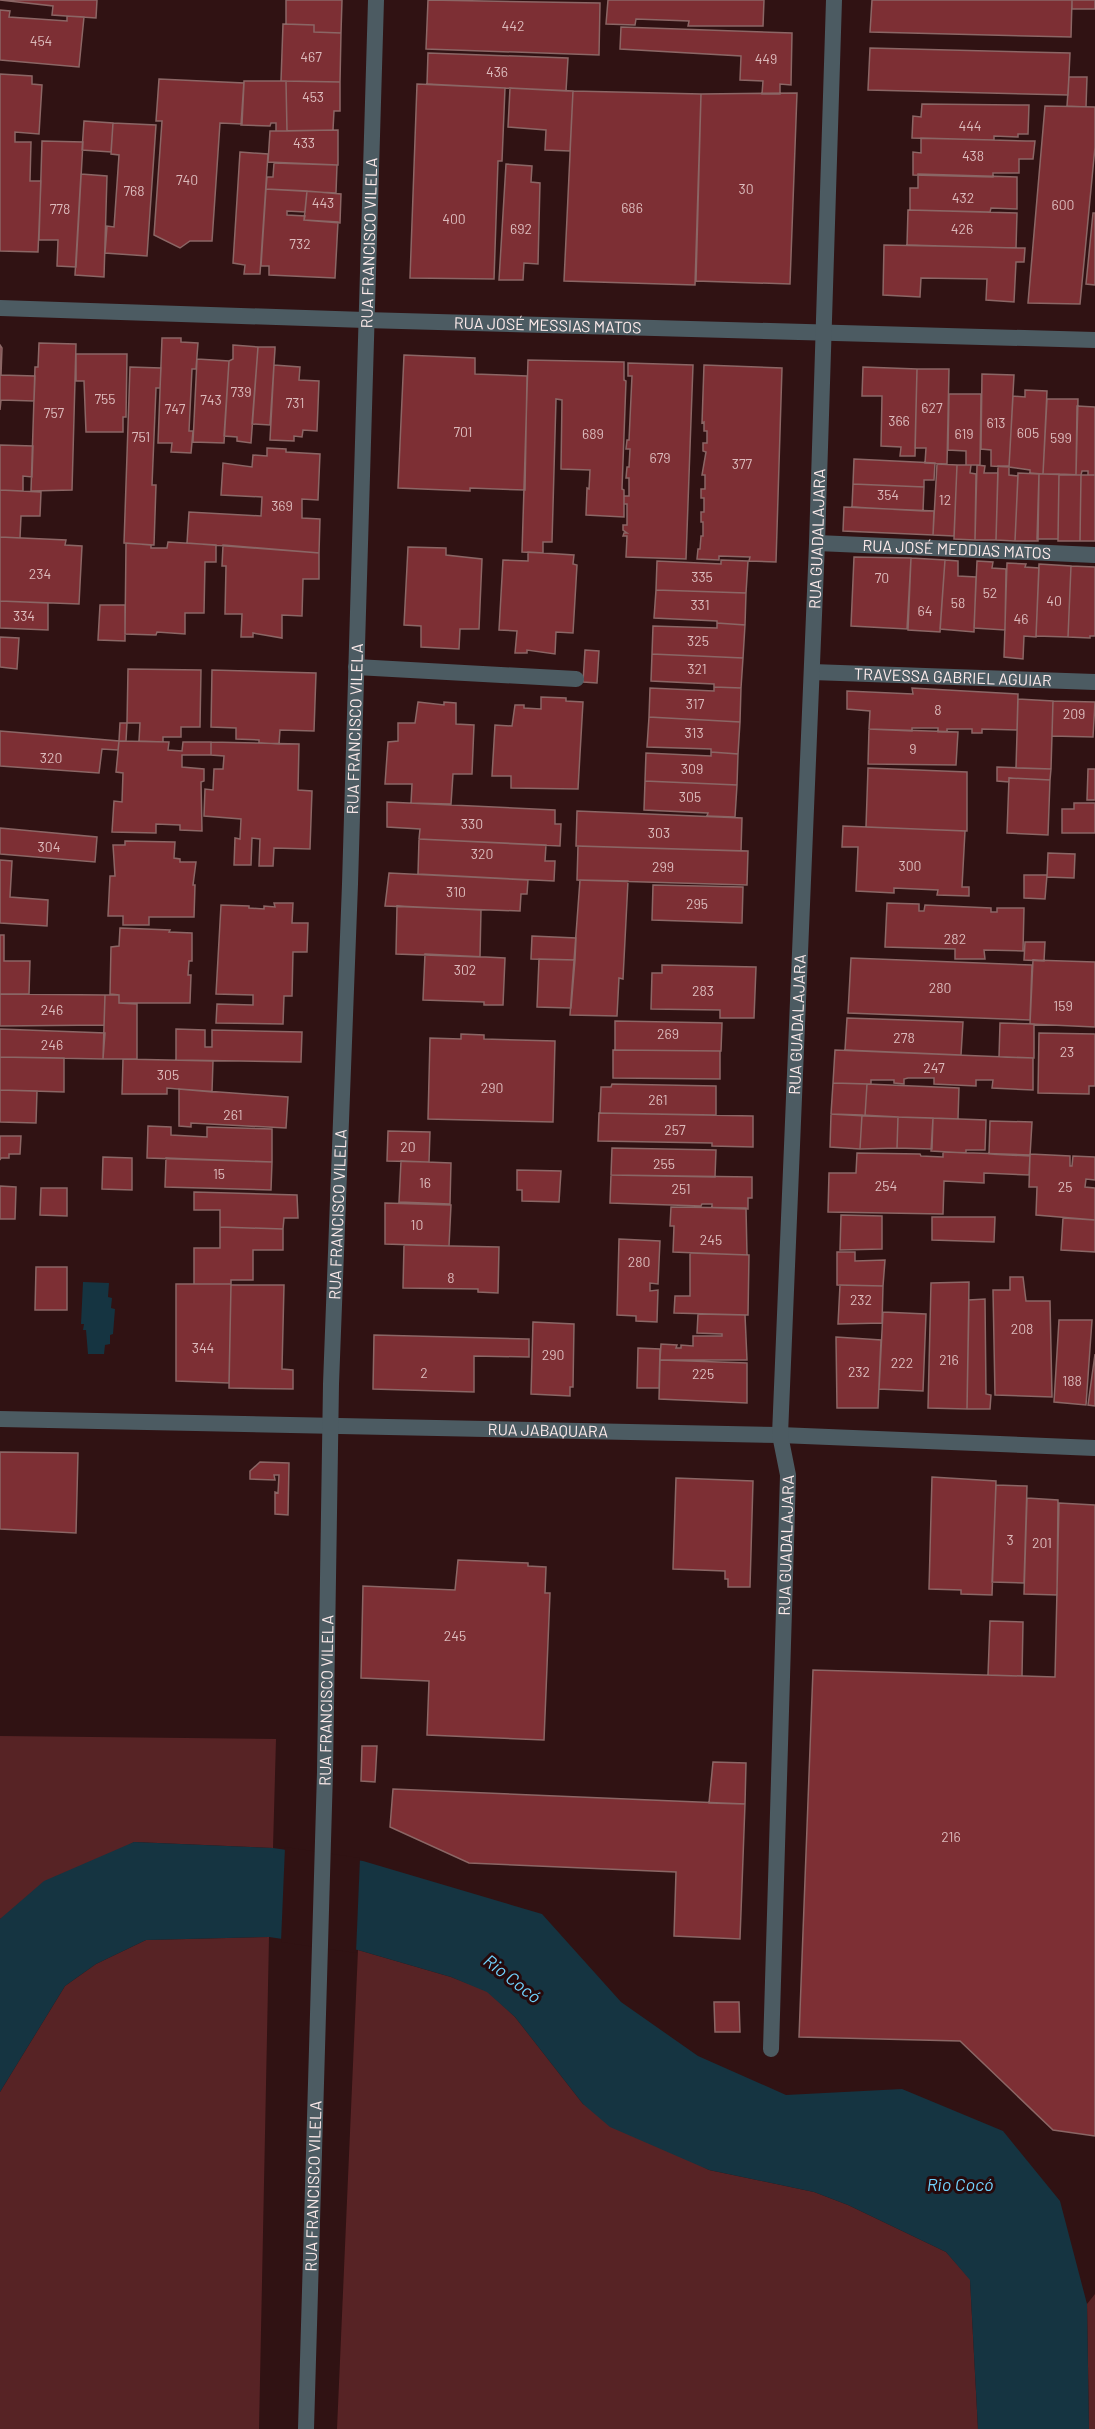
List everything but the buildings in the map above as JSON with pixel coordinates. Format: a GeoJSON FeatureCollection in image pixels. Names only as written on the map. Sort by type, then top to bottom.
{"type":"FeatureCollection","features":[{"type":"Feature","properties":{"kind":"street","name":"RUA FRANCISCO VILELA"},"geometry":{"type":"LineString","coordinates":[[306,2429],[326,1772],[330,1427],[376,0]]}},
{"type":"Feature","properties":{"kind":"street","name":"RUA GUADALAJARA"},"geometry":{"type":"LineString","coordinates":[[771,2049],[788,1475],[780,1435],[817,543],[834,0]]}},
{"type":"Feature","properties":{"kind":"street","name":"RUA JOSÉ MESSIAS MATOS"},"geometry":{"type":"LineString","coordinates":[[0,308],[1095,340]]}},
{"type":"Feature","properties":{"kind":"street","name":"RUA JOSÉ MEDDIAS MATOS"},"geometry":{"type":"LineString","coordinates":[[817,543],[1095,555]]}},
{"type":"Feature","properties":{"kind":"street"},"geometry":{"type":"LineString","coordinates":[[356,667],[576,680]]}},
{"type":"Feature","properties":{"kind":"street","name":"TRAVESSA GABRIEL AGUIAR"},"geometry":{"type":"LineString","coordinates":[[812,672],[1095,682]]}},
{"type":"Feature","properties":{"kind":"street","name":"RUA JABAQUARA"},"geometry":{"type":"LineString","coordinates":[[0,1419],[780,1435],[1095,1448]]}},
{"type":"Feature","properties":{"kind":"shaded area"},"geometry":{"type":"Polygon","coordinates":[[[0,1736],[276,1739],[273,1848],[134,1842],[0,1919],[0,1736]]]}},
{"type":"Feature","properties":{"kind":"shaded area"},"geometry":{"type":"Polygon","coordinates":[[[269,1937],[259,2429],[0,2429],[0,2092],[65,1986],[96,1964],[146,1940],[269,1937]]]}},
{"type":"Feature","properties":{"kind":"shaded area"},"geometry":{"type":"Polygon","coordinates":[[[358,1950],[451,1977],[487,1991],[515,2017],[583,2104],[709,2170],[814,2192],[848,2205],[946,2252],[970,2279],[978,2429],[337,2429],[358,1950]]]}},
{"type":"Feature","properties":{"kind":"shaded area"},"geometry":{"type":"Polygon","coordinates":[[[1095,2294],[1095,2429],[1089,2429],[1087,2304],[1095,2294]]]}},
{"type":"Feature","properties":{"kind":"water"},"geometry":{"type":"Polygon","coordinates":[[[83,1282],[109,1283],[108,1297],[112,1298],[111,1308],[115,1309],[113,1334],[110,1335],[110,1344],[105,1345],[104,1354],[88,1354],[86,1330],[83,1330],[84,1324],[81,1324],[83,1282]]]}},
{"type":"Feature","properties":{"kind":"water","name":"Rio Cocó"},"geometry":{"type":"Polygon","coordinates":[[[134,1842],[273,1848],[363,1861],[542,1914],[621,2002],[698,2056],[786,2095],[902,2089],[1003,2131],[1060,2201],[1087,2304],[1089,2429],[978,2429],[970,2280],[946,2252],[848,2205],[814,2192],[709,2170],[610,2127],[583,2104],[515,2017],[487,1992],[451,1977],[358,1950],[269,1937],[146,1940],[96,1964],[65,1986],[0,2092],[0,1919],[44,1881],[134,1842]]]}},
{"type":"Feature","properties":{"kind":"pier"},"geometry":{"type":"Polygon","coordinates":[[[285,1847],[360,1858],[356,1953],[281,1942],[285,1847]]]}}]}
